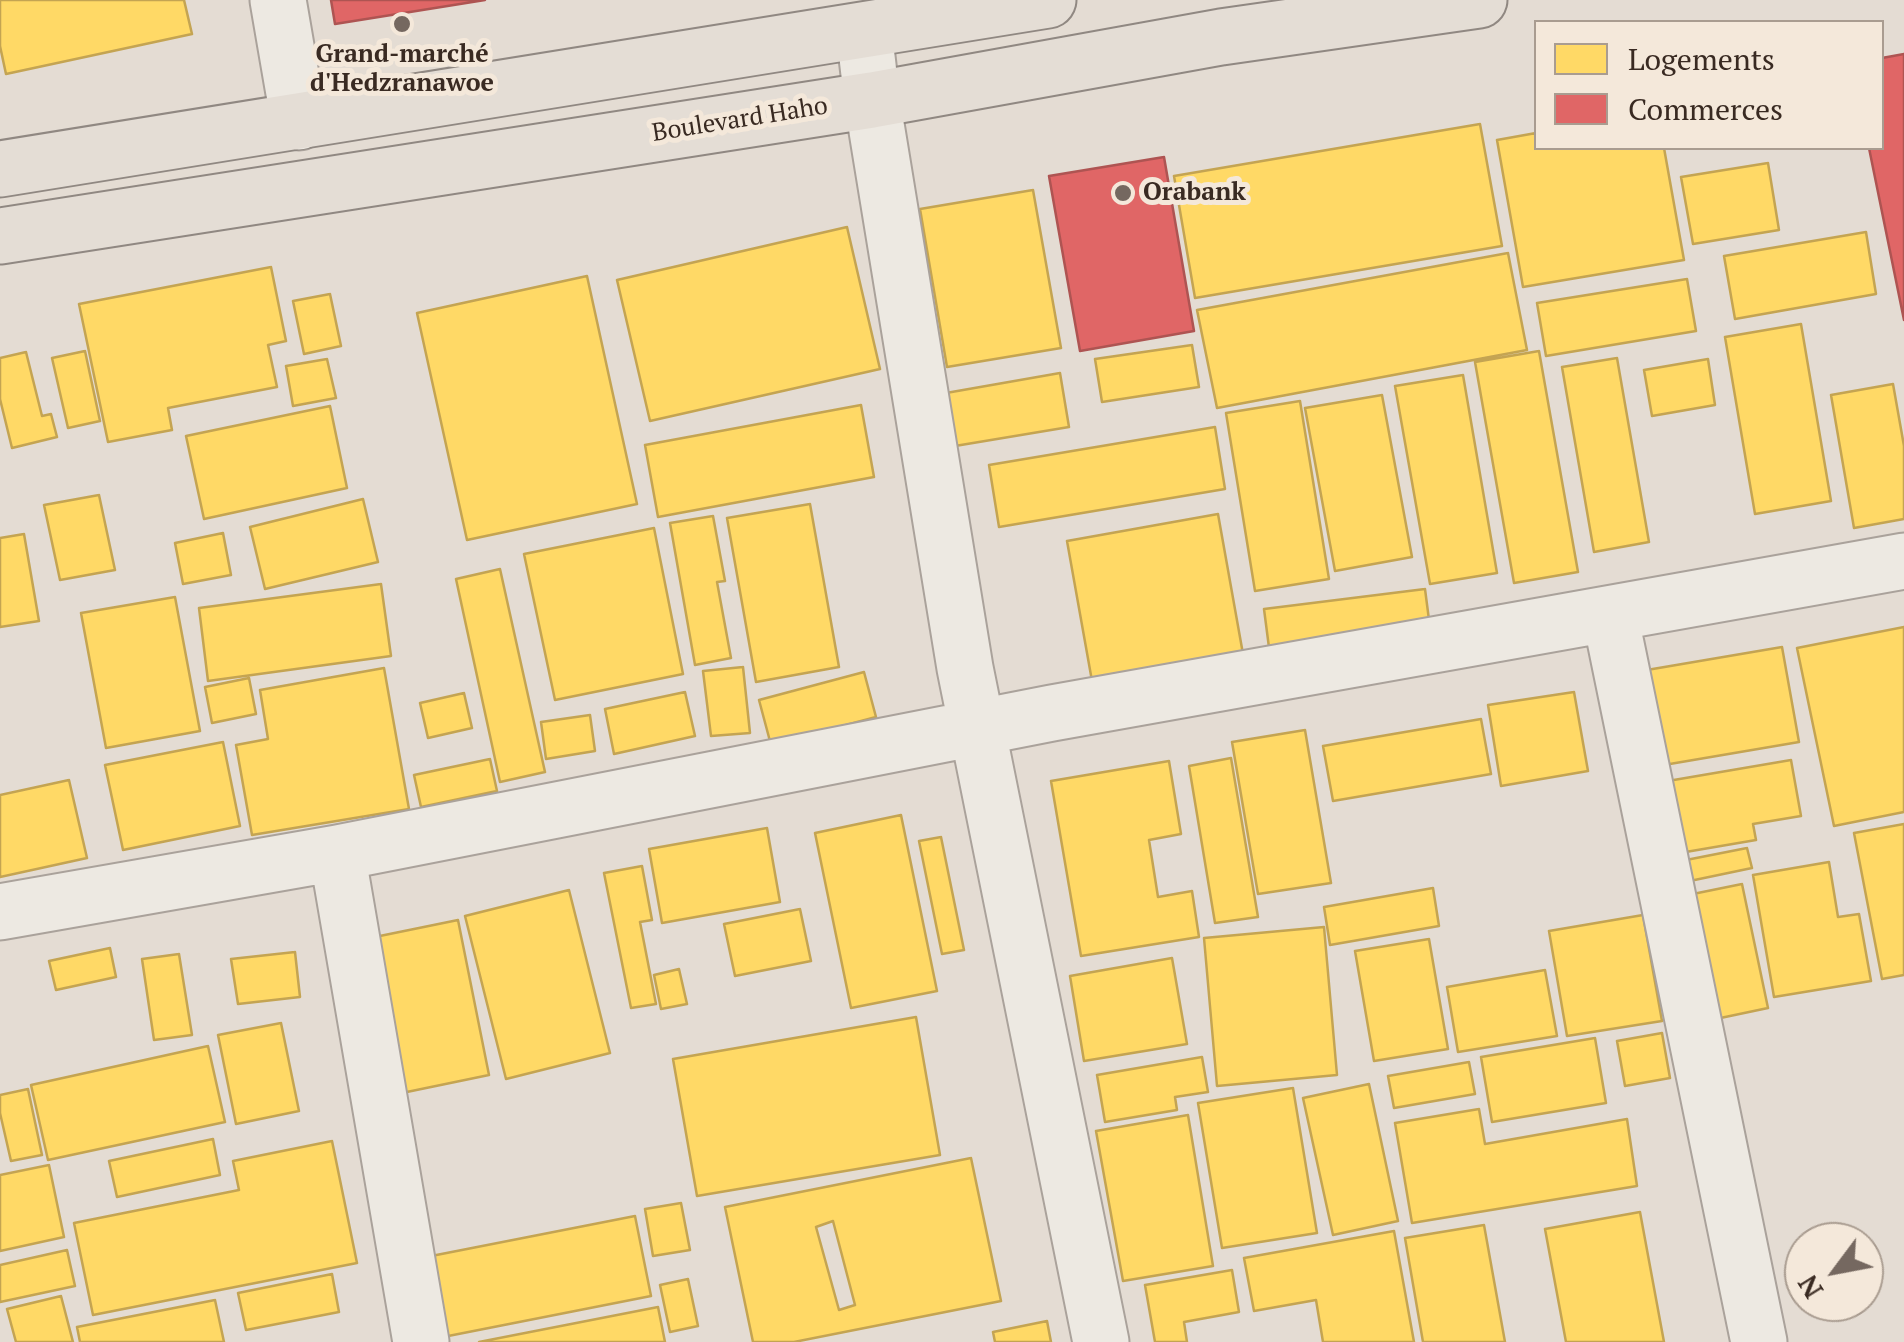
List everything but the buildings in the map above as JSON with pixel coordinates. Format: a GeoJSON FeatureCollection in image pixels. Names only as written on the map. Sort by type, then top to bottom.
{"type":"FeatureCollection","features":[{"type":"Feature","properties":{"kind":"main road"},"geometry":{"type":"LineString","coordinates":[[0,168],[1048,0]]}},
{"type":"Feature","properties":{"kind":"main road","name":"Boulevard Haho"},"geometry":{"type":"LineString","coordinates":[[0,236],[872,100],[1221,37],[1478,0]]}},
{"type":"Feature","properties":{"kind":"street"},"geometry":{"type":"LineString","coordinates":[[278,0],[299,122]]}},
{"type":"Feature","properties":{"kind":"street"},"geometry":{"type":"LineString","coordinates":[[864,31],[872,100],[976,730],[1101,1342]]}},
{"type":"Feature","properties":{"kind":"street"},"geometry":{"type":"LineString","coordinates":[[0,912],[337,852],[1052,713],[1904,561]]}},
{"type":"Feature","properties":{"kind":"street"},"geometry":{"type":"LineString","coordinates":[[1610,616],[1760,1342]]}},
{"type":"Feature","properties":{"kind":"street"},"geometry":{"type":"LineString","coordinates":[[337,852],[421,1342]]}},
{"type":"Feature","properties":{"kind":"place","name":"Grand-marché d'Hedzranawoe"},"geometry":{"type":"Point","coordinates":[402,24]}},
{"type":"Feature","properties":{"kind":"place","name":"Orabank"},"geometry":{"type":"Point","coordinates":[1123,193]}}]}
